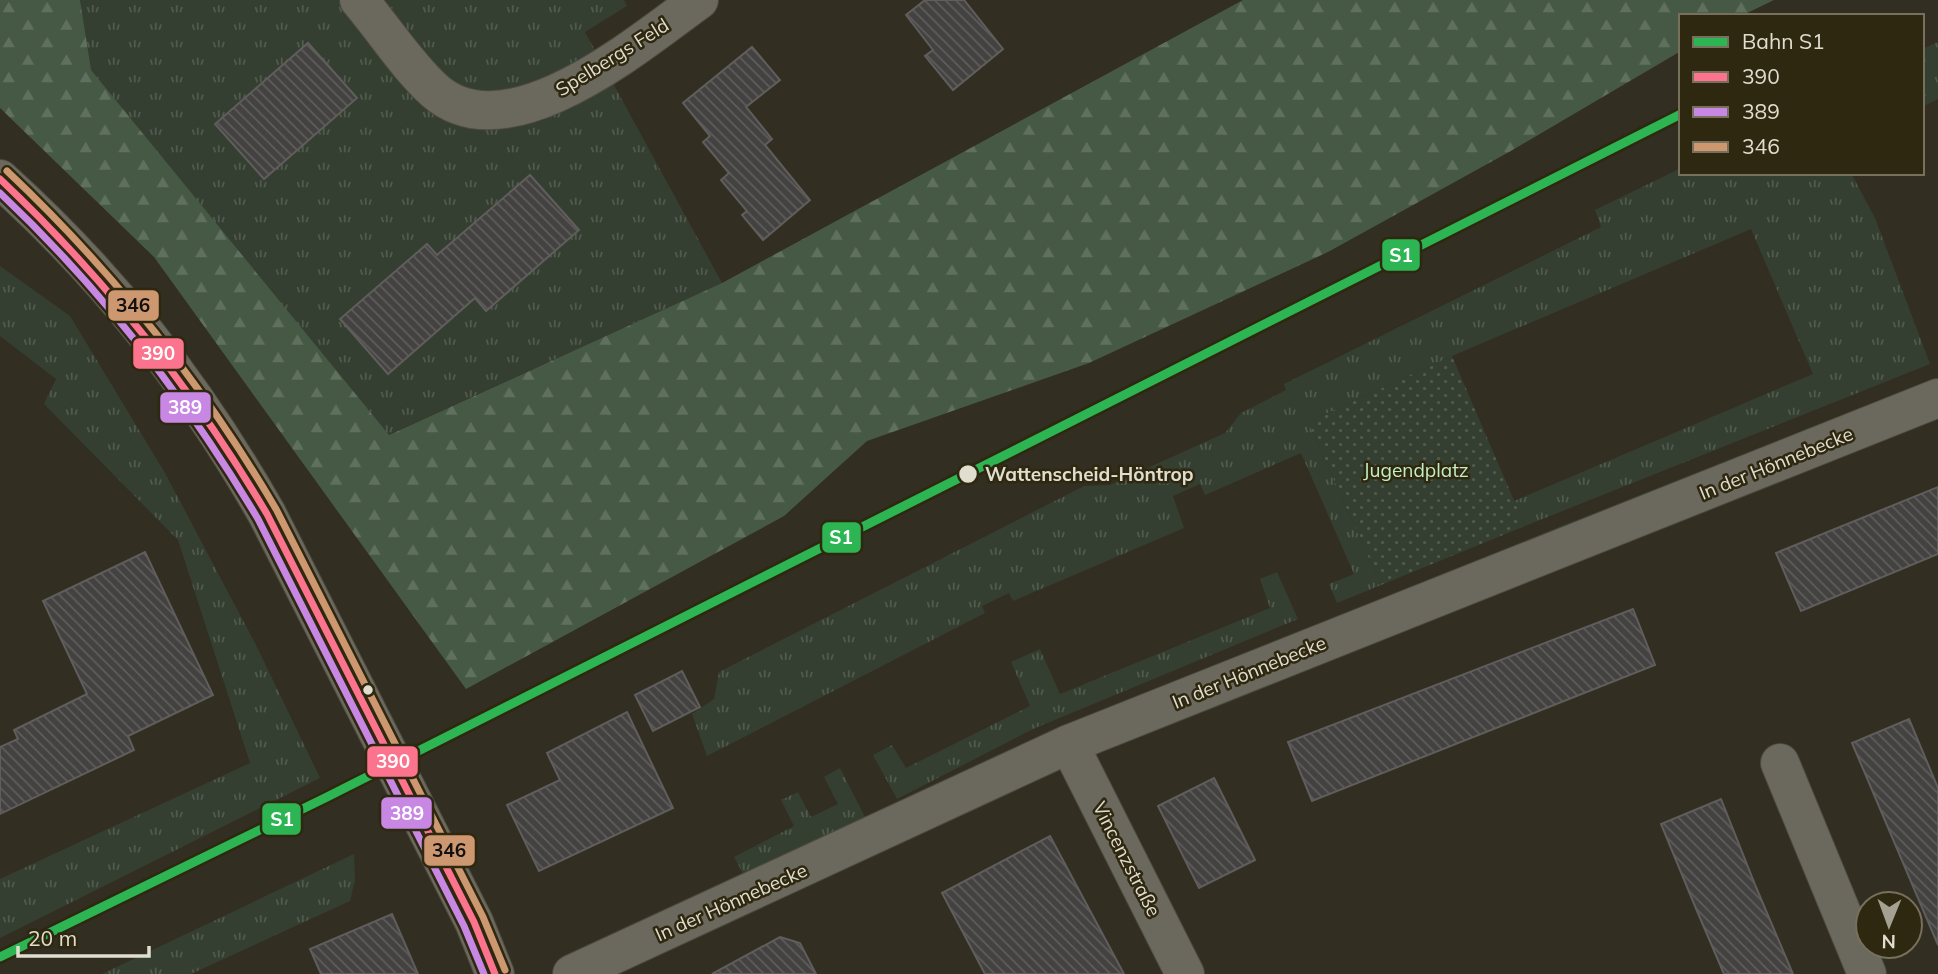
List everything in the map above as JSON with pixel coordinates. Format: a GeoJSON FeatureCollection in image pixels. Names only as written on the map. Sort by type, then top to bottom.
{"type":"FeatureCollection","features":[{"type":"Feature","properties":{"kind":"street","name":"Spelbergs Feld"},"geometry":{"type":"LineString","coordinates":[[359,0],[436,92],[465,106],[507,111],[537,103],[587,76],[699,0]]}},
{"type":"Feature","properties":{"kind":"street"},"geometry":{"type":"LineString","coordinates":[[0,179],[88,265],[143,327],[232,453],[267,514],[474,922],[495,974]]}},
{"type":"Feature","properties":{"kind":"street","name":"In der Hönnebecke"},"geometry":{"type":"LineString","coordinates":[[572,974],[1069,744],[1445,592],[1938,398]]}},
{"type":"Feature","properties":{"kind":"street","name":"Vincenzstraße"},"geometry":{"type":"LineString","coordinates":[[1069,744],[1185,974]]}},
{"type":"Feature","properties":{"kind":"street"},"geometry":{"type":"LineString","coordinates":[[1780,764],[1867,974]]}},
{"type":"Feature","properties":{"kind":"green space"},"geometry":{"type":"Polygon","coordinates":[[[0,0],[80,0],[91,70],[389,435],[722,283],[1243,0],[1774,0],[1745,14],[1679,14],[1679,52],[1509,152],[1328,252],[1089,363],[867,441],[784,516],[466,689],[154,257],[0,108],[0,0]]]}},
{"type":"Feature","properties":{"kind":"green space"},"geometry":{"type":"Polygon","coordinates":[[[80,0],[624,0],[627,6],[585,32],[722,283],[388,435],[90,70],[80,0]]]}},
{"type":"Feature","properties":{"kind":"green space"},"geometry":{"type":"Polygon","coordinates":[[[1938,42],[1938,99],[1924,106],[1924,48],[1938,42]]]}},
{"type":"Feature","properties":{"kind":"green space"},"geometry":{"type":"Polygon","coordinates":[[[1679,169],[1679,175],[1852,175],[1875,218],[1930,364],[1525,526],[1514,501],[1813,374],[1751,229],[1452,356],[1308,422],[1381,585],[1337,603],[1329,584],[1354,574],[1301,453],[1205,495],[1200,484],[1173,496],[1184,528],[1013,601],[1009,593],[982,606],[985,613],[707,756],[692,714],[714,699],[719,672],[1084,486],[1110,485],[1225,433],[1241,413],[1286,390],[1284,384],[1601,227],[1595,210],[1679,169]]]}},
{"type":"Feature","properties":{"kind":"green space"},"geometry":{"type":"Polygon","coordinates":[[[0,266],[70,316],[165,473],[257,647],[320,778],[0,938],[0,879],[250,763],[178,540],[44,404],[56,379],[0,336],[0,266]]]}},
{"type":"Feature","properties":{"kind":"green space","name":"Jugendplatz"},"geometry":{"type":"Polygon","coordinates":[[[1452,356],[1525,526],[1381,585],[1308,422],[1452,356]]]}},
{"type":"Feature","properties":{"kind":"green space"},"geometry":{"type":"Polygon","coordinates":[[[1277,572],[1298,619],[1033,729],[897,799],[873,755],[892,745],[906,768],[1030,706],[1011,662],[1040,649],[1060,694],[1270,608],[1260,579],[1277,572]]]}},
{"type":"Feature","properties":{"kind":"green space"},"geometry":{"type":"Polygon","coordinates":[[[840,768],[865,817],[745,877],[734,857],[794,826],[781,800],[798,792],[811,817],[838,804],[824,777],[840,768]]]}},
{"type":"Feature","properties":{"kind":"green space"},"geometry":{"type":"Polygon","coordinates":[[[354,854],[355,880],[350,901],[191,974],[102,974],[354,854]]]}},
{"type":"Feature","properties":{"kind":"building"},"geometry":{"type":"Polygon","coordinates":[[[925,0],[964,0],[1003,49],[953,90],[925,56],[933,50],[906,15],[925,0]]]}},
{"type":"Feature","properties":{"kind":"building"},"geometry":{"type":"Polygon","coordinates":[[[308,43],[357,98],[264,179],[215,124],[308,43]]]}},
{"type":"Feature","properties":{"kind":"building"},"geometry":{"type":"Polygon","coordinates":[[[752,47],[780,80],[746,107],[772,139],[765,145],[810,200],[763,240],[742,215],[747,211],[721,180],[729,173],[703,142],[710,136],[683,103],[752,47]]]}},
{"type":"Feature","properties":{"kind":"building"},"geometry":{"type":"Polygon","coordinates":[[[530,175],[579,230],[486,311],[475,298],[388,374],[340,319],[427,244],[437,255],[530,175]]]}},
{"type":"Feature","properties":{"kind":"building"},"geometry":{"type":"Polygon","coordinates":[[[1938,487],[1938,554],[1801,611],[1776,553],[1938,487]]]}},
{"type":"Feature","properties":{"kind":"building"},"geometry":{"type":"Polygon","coordinates":[[[145,552],[213,695],[128,736],[134,750],[0,814],[0,747],[18,739],[14,730],[87,694],[43,601],[145,552]]]}},
{"type":"Feature","properties":{"kind":"building"},"geometry":{"type":"Polygon","coordinates":[[[1633,609],[1655,665],[1312,801],[1288,742],[1633,609]]]}},
{"type":"Feature","properties":{"kind":"building"},"geometry":{"type":"Polygon","coordinates":[[[682,671],[700,707],[653,731],[635,695],[682,671]]]}},
{"type":"Feature","properties":{"kind":"building"},"geometry":{"type":"Polygon","coordinates":[[[627,712],[673,808],[539,871],[507,805],[560,780],[547,753],[627,712]]]}},
{"type":"Feature","properties":{"kind":"building"},"geometry":{"type":"Polygon","coordinates":[[[1909,719],[1938,788],[1938,945],[1924,912],[1924,890],[1915,890],[1852,743],[1909,719]]]}},
{"type":"Feature","properties":{"kind":"building"},"geometry":{"type":"Polygon","coordinates":[[[1214,778],[1255,860],[1199,888],[1158,806],[1214,778]]]}},
{"type":"Feature","properties":{"kind":"building"},"geometry":{"type":"Polygon","coordinates":[[[1721,799],[1793,974],[1724,974],[1661,824],[1721,799]]]}},
{"type":"Feature","properties":{"kind":"building"},"geometry":{"type":"Polygon","coordinates":[[[1050,836],[1124,974],[985,974],[942,893],[1050,836]]]}},
{"type":"Feature","properties":{"kind":"building"},"geometry":{"type":"Polygon","coordinates":[[[392,914],[418,974],[321,974],[310,949],[392,914]]]}},
{"type":"Feature","properties":{"kind":"building"},"geometry":{"type":"Polygon","coordinates":[[[780,937],[800,943],[816,974],[712,974],[780,937]]]}},
{"type":"Feature","properties":{"kind":"rail line","name":"S1"},"geometry":{"type":"LineString","coordinates":[[0,957],[327,797],[1679,115]]}},
{"type":"Feature","properties":{"kind":"transit line","name":"346"},"geometry":{"type":"LineString","coordinates":[[7,171],[120,289],[187,373],[248,462],[276,509],[483,917],[505,970]]}},
{"type":"Feature","properties":{"kind":"transit line","name":"390"},"geometry":{"type":"LineString","coordinates":[[0,179],[76,256],[146,337],[239,468],[267,514],[474,922],[495,974]]}},
{"type":"Feature","properties":{"kind":"transit line","name":"389"},"geometry":{"type":"LineString","coordinates":[[0,193],[74,268],[141,347],[202,431],[258,519],[464,926],[484,974]]}},
{"type":"Feature","properties":{"kind":"place","name":"Wattenscheid-Höntrop"},"geometry":{"type":"Point","coordinates":[968,474]}}]}
